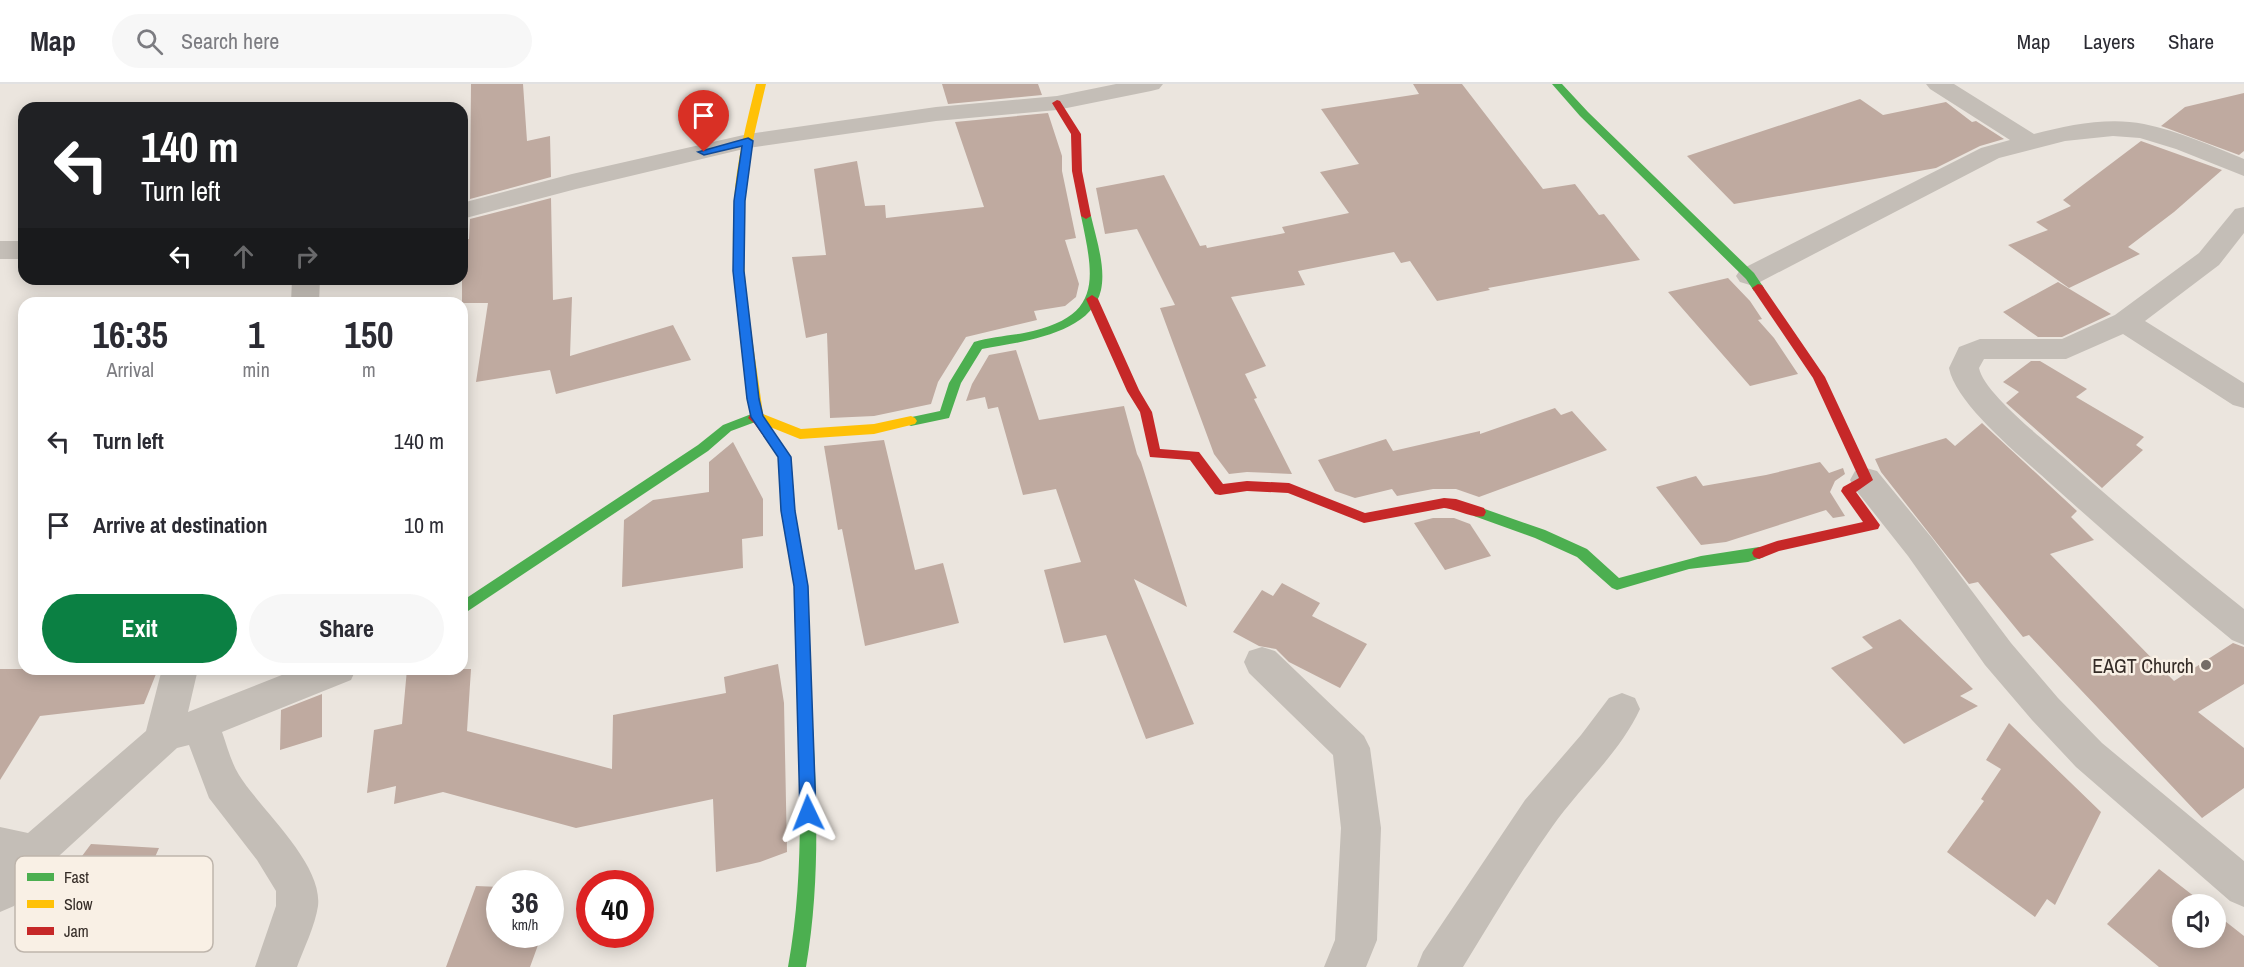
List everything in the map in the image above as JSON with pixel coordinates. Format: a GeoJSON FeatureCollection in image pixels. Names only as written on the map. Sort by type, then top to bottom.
{"type":"FeatureCollection","features":[{"type":"Feature","properties":{"kind":"street"},"geometry":{"type":"LineString","coordinates":[[761,84],[748,141],[740,201],[739,271],[753,399],[757,417],[785,457],[788,511],[801,586],[809,859],[803,940],[797,967]]}},
{"type":"Feature","properties":{"kind":"street"},"geometry":{"type":"LineString","coordinates":[[468,209],[572,182],[748,141],[936,114],[1057,103],[1151,84]]}},
{"type":"Feature","properties":{"kind":"street"},"geometry":{"type":"LineString","coordinates":[[1557,84],[1584,114],[1750,276],[1819,377],[1866,480],[1920,547],[1998,654],[2045,709],[2089,755],[2244,887]]}},
{"type":"Feature","properties":{"kind":"street"},"geometry":{"type":"LineString","coordinates":[[1938,84],[2029,142]]}},
{"type":"Feature","properties":{"kind":"street"},"geometry":{"type":"LineString","coordinates":[[1057,103],[1071,122],[1077,138],[1076,168],[1095,276],[1092,299],[1133,392],[1146,412],[1155,454],[1194,455],[1220,490],[1247,486],[1289,488],[1364,518],[1377,518],[1429,503],[1443,501],[1456,504],[1540,534],[1582,553],[1617,584],[1666,568],[1749,557],[1777,546],[1873,525],[1848,491],[1866,480]]}},
{"type":"Feature","properties":{"kind":"street"},"geometry":{"type":"LineString","coordinates":[[1750,276],[1990,153],[2029,142],[2098,130],[2142,131],[2185,144],[2244,168]]}},
{"type":"Feature","properties":{"kind":"street"},"geometry":{"type":"LineString","coordinates":[[2244,215],[2209,259],[2125,322],[2066,349],[1980,349],[1969,354],[1964,368],[1966,379],[2008,426],[2136,541],[2244,630]]}},
{"type":"Feature","properties":{"kind":"street"},"geometry":{"type":"LineString","coordinates":[[0,250],[18,250]]}},
{"type":"Feature","properties":{"kind":"street"},"geometry":{"type":"LineString","coordinates":[[468,605],[703,448],[716,435],[737,421],[757,417],[800,434],[874,429],[945,415],[956,383],[978,345],[1050,331],[1079,315],[1092,299]]}},
{"type":"Feature","properties":{"kind":"street"},"geometry":{"type":"LineString","coordinates":[[2125,322],[2244,397]]}},
{"type":"Feature","properties":{"kind":"street"},"geometry":{"type":"LineString","coordinates":[[1262,662],[1351,748],[1361,828],[1356,940],[1345,967]]}},
{"type":"Feature","properties":{"kind":"street"},"geometry":{"type":"LineString","coordinates":[[162,740],[178,675]]}},
{"type":"Feature","properties":{"kind":"street"},"geometry":{"type":"LineString","coordinates":[[0,891],[17,850],[162,740],[323,675]]}},
{"type":"Feature","properties":{"kind":"street"},"geometry":{"type":"LineString","coordinates":[[1438,967],[1539,813],[1594,747],[1622,709]]}},
{"type":"Feature","properties":{"kind":"street"},"geometry":{"type":"LineString","coordinates":[[200,724],[223,785],[271,847],[296,886],[297,906],[276,967]]}},
{"type":"Feature","properties":{"kind":"building"},"geometry":{"type":"Polygon","coordinates":[[[471,84],[523,84],[527,141],[550,136],[551,177],[470,199],[471,84]]]}},
{"type":"Feature","properties":{"kind":"building"},"geometry":{"type":"Polygon","coordinates":[[[942,84],[1038,84],[1042,95],[948,104],[942,84]]]}},
{"type":"Feature","properties":{"kind":"building"},"geometry":{"type":"Polygon","coordinates":[[[1413,84],[1462,84],[1543,189],[1575,184],[1599,215],[1604,214],[1640,260],[1488,288],[1490,290],[1437,301],[1410,261],[1401,263],[1394,252],[1298,271],[1305,285],[1231,297],[1266,366],[1245,374],[1257,398],[1254,399],[1292,474],[1247,472],[1229,474],[1214,454],[1160,308],[1175,305],[1137,229],[1105,234],[1096,188],[1164,175],[1200,246],[1206,245],[1207,248],[1285,233],[1282,227],[1349,213],[1320,172],[1359,164],[1321,109],[1419,94],[1413,84]]]}},
{"type":"Feature","properties":{"kind":"building"},"geometry":{"type":"Polygon","coordinates":[[[2244,93],[2244,151],[2239,155],[2161,126],[2185,107],[2244,93]]]}},
{"type":"Feature","properties":{"kind":"building"},"geometry":{"type":"Polygon","coordinates":[[[1860,99],[1883,115],[1946,102],[1972,122],[1976,121],[2004,139],[1980,146],[1936,168],[1734,204],[1687,156],[1860,99]]]}},
{"type":"Feature","properties":{"kind":"building"},"geometry":{"type":"Polygon","coordinates":[[[1048,113],[1062,156],[1062,171],[1076,238],[1065,240],[1079,284],[1076,297],[1065,306],[1034,311],[1037,320],[966,337],[938,382],[931,404],[874,416],[830,418],[827,333],[806,338],[792,257],[826,255],[814,169],[857,161],[865,206],[885,205],[886,218],[984,207],[955,122],[1048,113]]]}},
{"type":"Feature","properties":{"kind":"building"},"geometry":{"type":"Polygon","coordinates":[[[2141,141],[2222,170],[2174,212],[2128,247],[2140,254],[2069,288],[2008,245],[2048,230],[2036,222],[2071,206],[2063,200],[2141,141]]]}},
{"type":"Feature","properties":{"kind":"building"},"geometry":{"type":"Polygon","coordinates":[[[551,198],[553,300],[572,297],[570,356],[673,325],[691,360],[556,394],[550,370],[476,382],[488,303],[468,303],[468,297],[462,297],[462,285],[468,285],[470,219],[551,198]]]}},
{"type":"Feature","properties":{"kind":"building"},"geometry":{"type":"Polygon","coordinates":[[[1728,278],[1750,301],[1762,319],[1758,320],[1774,338],[1798,374],[1750,386],[1668,292],[1728,278]]]}},
{"type":"Feature","properties":{"kind":"building"},"geometry":{"type":"Polygon","coordinates":[[[2058,282],[2111,314],[2062,337],[2038,337],[2003,312],[2058,282]]]}},
{"type":"Feature","properties":{"kind":"building"},"geometry":{"type":"Polygon","coordinates":[[[1016,350],[1039,420],[1124,406],[1137,454],[1187,607],[1134,579],[1194,724],[1146,739],[1106,635],[1064,643],[1044,570],[1081,562],[1056,489],[1023,495],[998,407],[988,409],[985,397],[966,401],[972,384],[989,355],[1016,350]]]}},
{"type":"Feature","properties":{"kind":"building"},"geometry":{"type":"Polygon","coordinates":[[[2031,361],[2040,361],[2087,389],[2076,397],[2144,437],[2136,445],[2143,450],[2102,488],[2006,403],[2019,392],[2003,382],[2031,361]]]}},
{"type":"Feature","properties":{"kind":"building"},"geometry":{"type":"Polygon","coordinates":[[[1555,408],[1561,415],[1572,411],[1607,450],[1479,497],[1456,489],[1433,489],[1397,496],[1392,489],[1355,498],[1335,491],[1318,460],[1386,439],[1393,451],[1480,431],[1480,434],[1555,408]]]}},
{"type":"Feature","properties":{"kind":"building"},"geometry":{"type":"Polygon","coordinates":[[[1982,423],[2077,511],[2071,517],[2094,540],[2050,554],[2174,681],[2233,643],[2244,647],[2244,684],[2198,712],[2244,748],[2244,788],[2202,818],[2029,635],[2023,637],[1978,582],[1969,584],[1881,472],[1875,459],[1946,438],[1955,446],[1982,423]]]}},
{"type":"Feature","properties":{"kind":"building"},"geometry":{"type":"Polygon","coordinates":[[[884,440],[915,570],[943,563],[959,623],[865,646],[842,529],[838,530],[824,446],[884,440]]]}},
{"type":"Feature","properties":{"kind":"building"},"geometry":{"type":"Polygon","coordinates":[[[733,442],[763,499],[763,536],[742,539],[743,568],[622,587],[624,520],[653,500],[709,492],[709,462],[733,442]]]}},
{"type":"Feature","properties":{"kind":"building"},"geometry":{"type":"Polygon","coordinates":[[[1820,462],[1829,473],[1843,468],[1845,474],[1835,481],[1830,492],[1845,516],[1833,518],[1826,510],[1726,542],[1701,545],[1656,487],[1696,476],[1703,486],[1766,475],[1820,462]]]}},
{"type":"Feature","properties":{"kind":"building"},"geometry":{"type":"Polygon","coordinates":[[[1433,518],[1454,518],[1470,524],[1491,556],[1445,570],[1414,523],[1433,518]]]}},
{"type":"Feature","properties":{"kind":"building"},"geometry":{"type":"Polygon","coordinates":[[[1282,583],[1320,603],[1312,616],[1367,644],[1340,688],[1289,662],[1276,649],[1259,646],[1233,632],[1262,590],[1273,596],[1282,583]]]}},
{"type":"Feature","properties":{"kind":"building"},"geometry":{"type":"Polygon","coordinates":[[[1900,619],[1973,689],[1960,696],[1978,706],[1904,744],[1831,668],[1873,648],[1862,637],[1900,619]]]}},
{"type":"Feature","properties":{"kind":"building"},"geometry":{"type":"Polygon","coordinates":[[[778,664],[784,703],[787,852],[760,862],[716,872],[713,799],[576,828],[443,792],[394,804],[396,786],[367,793],[374,730],[402,724],[406,675],[468,675],[468,669],[471,669],[467,731],[612,769],[613,715],[726,693],[724,677],[778,664]]]}},
{"type":"Feature","properties":{"kind":"building"},"geometry":{"type":"Polygon","coordinates":[[[0,669],[18,669],[18,675],[156,675],[144,704],[40,716],[0,780],[0,669]]]}},
{"type":"Feature","properties":{"kind":"building"},"geometry":{"type":"Polygon","coordinates":[[[322,694],[322,737],[280,750],[281,710],[322,694]]]}},
{"type":"Feature","properties":{"kind":"building"},"geometry":{"type":"Polygon","coordinates":[[[2009,723],[2101,812],[2055,905],[2047,899],[2035,917],[1947,852],[1984,801],[1981,799],[2001,769],[1986,760],[2009,723]]]}},
{"type":"Feature","properties":{"kind":"building"},"geometry":{"type":"Polygon","coordinates":[[[91,844],[159,848],[155,856],[82,856],[91,844]]]}},
{"type":"Feature","properties":{"kind":"building"},"geometry":{"type":"Polygon","coordinates":[[[2159,869],[2191,894],[2172,894],[2172,948],[2226,948],[2226,922],[2244,936],[2244,967],[2159,967],[2107,924],[2159,869]]]}},
{"type":"Feature","properties":{"kind":"building"},"geometry":{"type":"Polygon","coordinates":[[[476,886],[486,886],[486,948],[537,948],[530,967],[446,967],[476,886]]]}},
{"type":"Feature","properties":{"kind":"traffic: fast"},"geometry":{"type":"LineString","coordinates":[[1557,84],[1584,114],[1750,276],[1758,288]]}},
{"type":"Feature","properties":{"kind":"traffic: fast"},"geometry":{"type":"LineString","coordinates":[[911,421],[945,415],[955,383],[978,345],[1046,331],[1064,324],[1089,304],[1095,290],[1096,272],[1086,216]]}},
{"type":"Feature","properties":{"kind":"traffic: fast"},"geometry":{"type":"LineString","coordinates":[[468,605],[703,448],[727,428],[754,418]]}},
{"type":"Feature","properties":{"kind":"traffic: fast"},"geometry":{"type":"LineString","coordinates":[[1479,512],[1540,534],[1582,553],[1617,584],[1689,564],[1759,553]]}},
{"type":"Feature","properties":{"kind":"traffic: fast"},"geometry":{"type":"LineString","coordinates":[[797,967],[803,931],[809,857],[803,671]]}},
{"type":"Feature","properties":{"kind":"traffic: slow"},"geometry":{"type":"LineString","coordinates":[[761,84],[748,141],[739,201],[739,271],[757,417],[800,434],[874,429],[911,421]]}},
{"type":"Feature","properties":{"kind":"traffic: jam"},"geometry":{"type":"LineString","coordinates":[[1057,103],[1076,134],[1077,171],[1086,216]]}},
{"type":"Feature","properties":{"kind":"traffic: jam"},"geometry":{"type":"LineString","coordinates":[[1758,288],[1819,377],[1866,480],[1848,491],[1873,525],[1777,546],[1759,553]]}},
{"type":"Feature","properties":{"kind":"traffic: jam"},"geometry":{"type":"LineString","coordinates":[[1092,299],[1133,391],[1146,412],[1155,454],[1194,455],[1220,490],[1247,486],[1289,488],[1364,518],[1444,503],[1456,504],[1479,512]]}},
{"type":"Feature","properties":{"kind":"traffic: jam"},"geometry":{"type":"LineString","coordinates":[[754,418],[757,417],[785,457],[788,511],[801,586],[803,671]]}},
{"type":"Feature","properties":{"kind":"place","name":"EAGT Church"},"geometry":{"type":"Point","coordinates":[2206,665]}},
{"type":"Feature","properties":{"kind":"route"},"geometry":{"type":"LineString","coordinates":[[704,152],[748,141],[740,201],[739,271],[757,417],[785,457],[788,511],[801,586],[808,813]]}}]}
